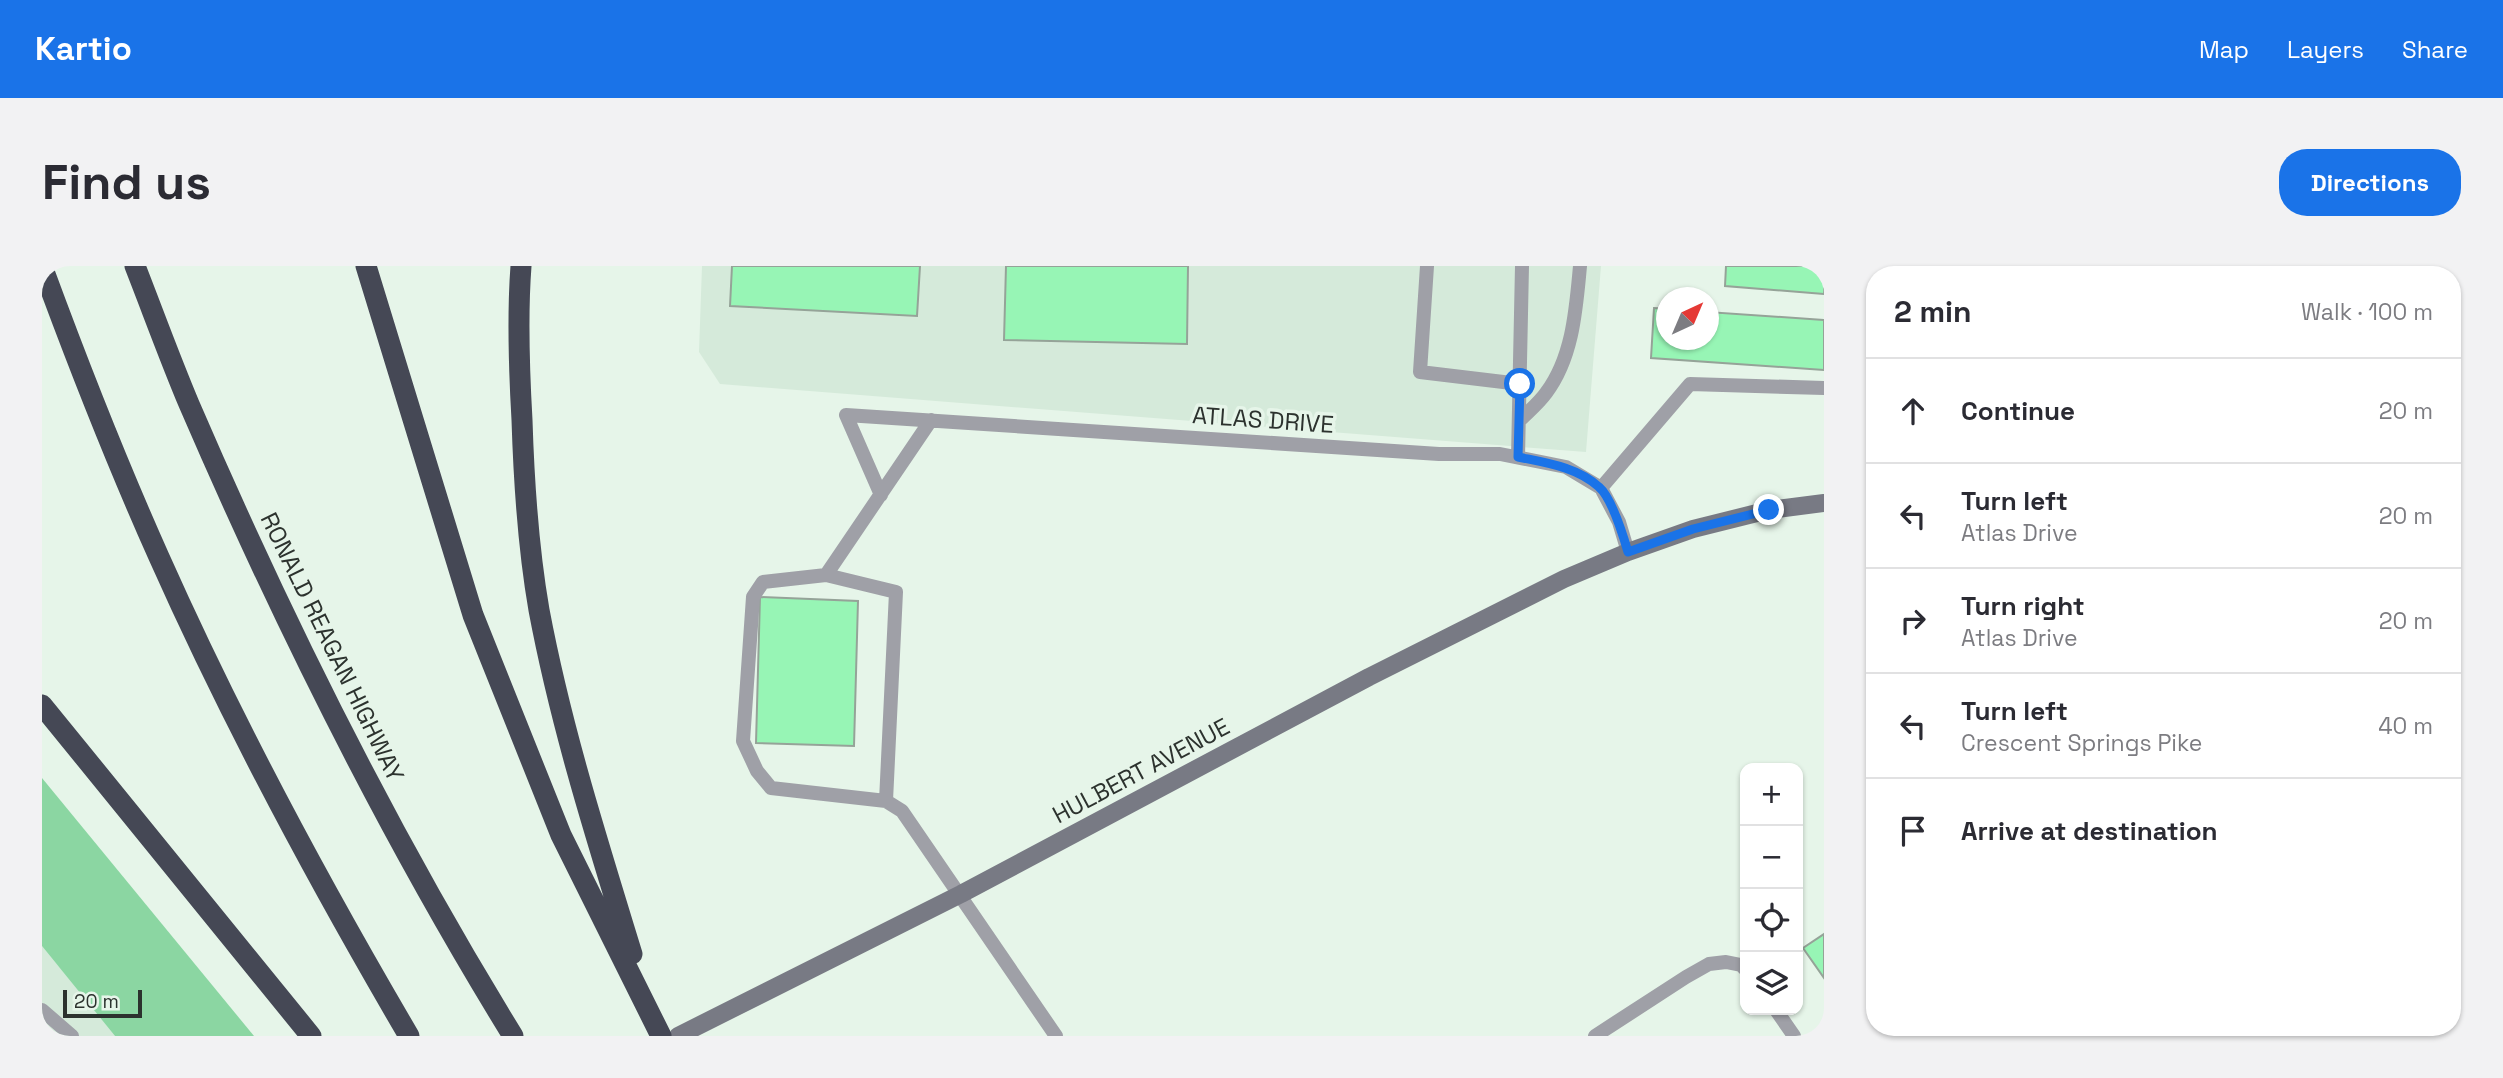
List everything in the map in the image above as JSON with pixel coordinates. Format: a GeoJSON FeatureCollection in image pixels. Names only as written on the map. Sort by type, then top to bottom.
{"type":"FeatureCollection","features":[{"type":"Feature","properties":{"kind":"highway"},"geometry":{"type":"LineString","coordinates":[[42,266],[86,386],[159,557],[253,751],[352,939],[409,1036]]}},
{"type":"Feature","properties":{"kind":"highway","name":"RONALD REAGAN HIGHWAY"},"geometry":{"type":"LineString","coordinates":[[135,266],[188,402],[274,593],[386,817],[513,1036]]}},
{"type":"Feature","properties":{"kind":"highway"},"geometry":{"type":"LineString","coordinates":[[366,266],[473,615],[561,835],[661,1036]]}},
{"type":"Feature","properties":{"kind":"highway"},"geometry":{"type":"LineString","coordinates":[[521,266],[517,320],[525,505],[539,609],[559,704],[582,791],[650,1013]]}},
{"type":"Feature","properties":{"kind":"highway"},"geometry":{"type":"LineString","coordinates":[[42,705],[311,1036]]}},
{"type":"Feature","properties":{"kind":"main road","name":"HULBERT AVENUE"},"geometry":{"type":"LineString","coordinates":[[678,1036],[961,894],[1369,677],[1564,579],[1693,529],[1769,510],[1824,503]]}},
{"type":"Feature","properties":{"kind":"lane"},"geometry":{"type":"LineString","coordinates":[[1427,266],[1420,372],[1520,384]]}},
{"type":"Feature","properties":{"kind":"lane"},"geometry":{"type":"LineString","coordinates":[[1518,457],[1522,266]]}},
{"type":"Feature","properties":{"kind":"lane"},"geometry":{"type":"LineString","coordinates":[[1520,421],[1546,394],[1561,367],[1574,321],[1580,266]]}},
{"type":"Feature","properties":{"kind":"lane"},"geometry":{"type":"LineString","coordinates":[[1628,552],[1619,522],[1601,488],[1690,384],[1824,388]]}},
{"type":"Feature","properties":{"kind":"lane","name":"ATLAS DRIVE"},"geometry":{"type":"LineString","coordinates":[[881,495],[846,415],[1439,454],[1500,454],[1566,467],[1601,488]]}},
{"type":"Feature","properties":{"kind":"lane"},"geometry":{"type":"LineString","coordinates":[[826,575],[931,420]]}},
{"type":"Feature","properties":{"kind":"lane"},"geometry":{"type":"LineString","coordinates":[[886,801],[896,592],[826,575],[763,582],[753,597],[743,741],[757,771],[771,788],[886,801],[902,811],[1056,1036]]}},
{"type":"Feature","properties":{"kind":"lane"},"geometry":{"type":"LineString","coordinates":[[1595,1036],[1686,976],[1709,964],[1726,962],[1740,965]]}},
{"type":"Feature","properties":{"kind":"lane"},"geometry":{"type":"LineString","coordinates":[[42,1010],[72,1036]]}},
{"type":"Feature","properties":{"kind":"lane"},"geometry":{"type":"LineString","coordinates":[[1779,1015],[1794,1036]]}},
{"type":"Feature","properties":{"kind":"shaded area"},"geometry":{"type":"Polygon","coordinates":[[[702,266],[1601,266],[1586,452],[720,384],[699,352],[702,266]]]}},
{"type":"Feature","properties":{"kind":"shaded area"},"geometry":{"type":"Polygon","coordinates":[[[42,946],[115,1036],[42,1036],[42,946]]]}},
{"type":"Feature","properties":{"kind":"green space"},"geometry":{"type":"Polygon","coordinates":[[[42,778],[254,1036],[115,1036],[42,946],[42,778]]]}},
{"type":"Feature","properties":{"kind":"building"},"geometry":{"type":"Polygon","coordinates":[[[732,266],[920,266],[917,316],[730,306],[732,266]]]}},
{"type":"Feature","properties":{"kind":"building"},"geometry":{"type":"Polygon","coordinates":[[[1006,266],[1188,266],[1187,344],[1004,340],[1006,266]]]}},
{"type":"Feature","properties":{"kind":"building"},"geometry":{"type":"Polygon","coordinates":[[[1726,266],[1824,266],[1824,294],[1725,286],[1726,266]]]}},
{"type":"Feature","properties":{"kind":"building"},"geometry":{"type":"Polygon","coordinates":[[[1654,308],[1656,350],[1719,350],[1719,313],[1824,320],[1824,370],[1651,358],[1654,308]]]}},
{"type":"Feature","properties":{"kind":"building"},"geometry":{"type":"Polygon","coordinates":[[[760,597],[858,601],[854,746],[756,743],[760,597]]]}},
{"type":"Feature","properties":{"kind":"building"},"geometry":{"type":"Polygon","coordinates":[[[1824,934],[1824,978],[1803,948],[1824,934]]]}},
{"type":"Feature","properties":{"kind":"route"},"geometry":{"type":"LineString","coordinates":[[1520,384],[1518,457],[1566,467],[1601,488],[1619,522],[1628,552],[1693,529],[1769,510]]}}]}
